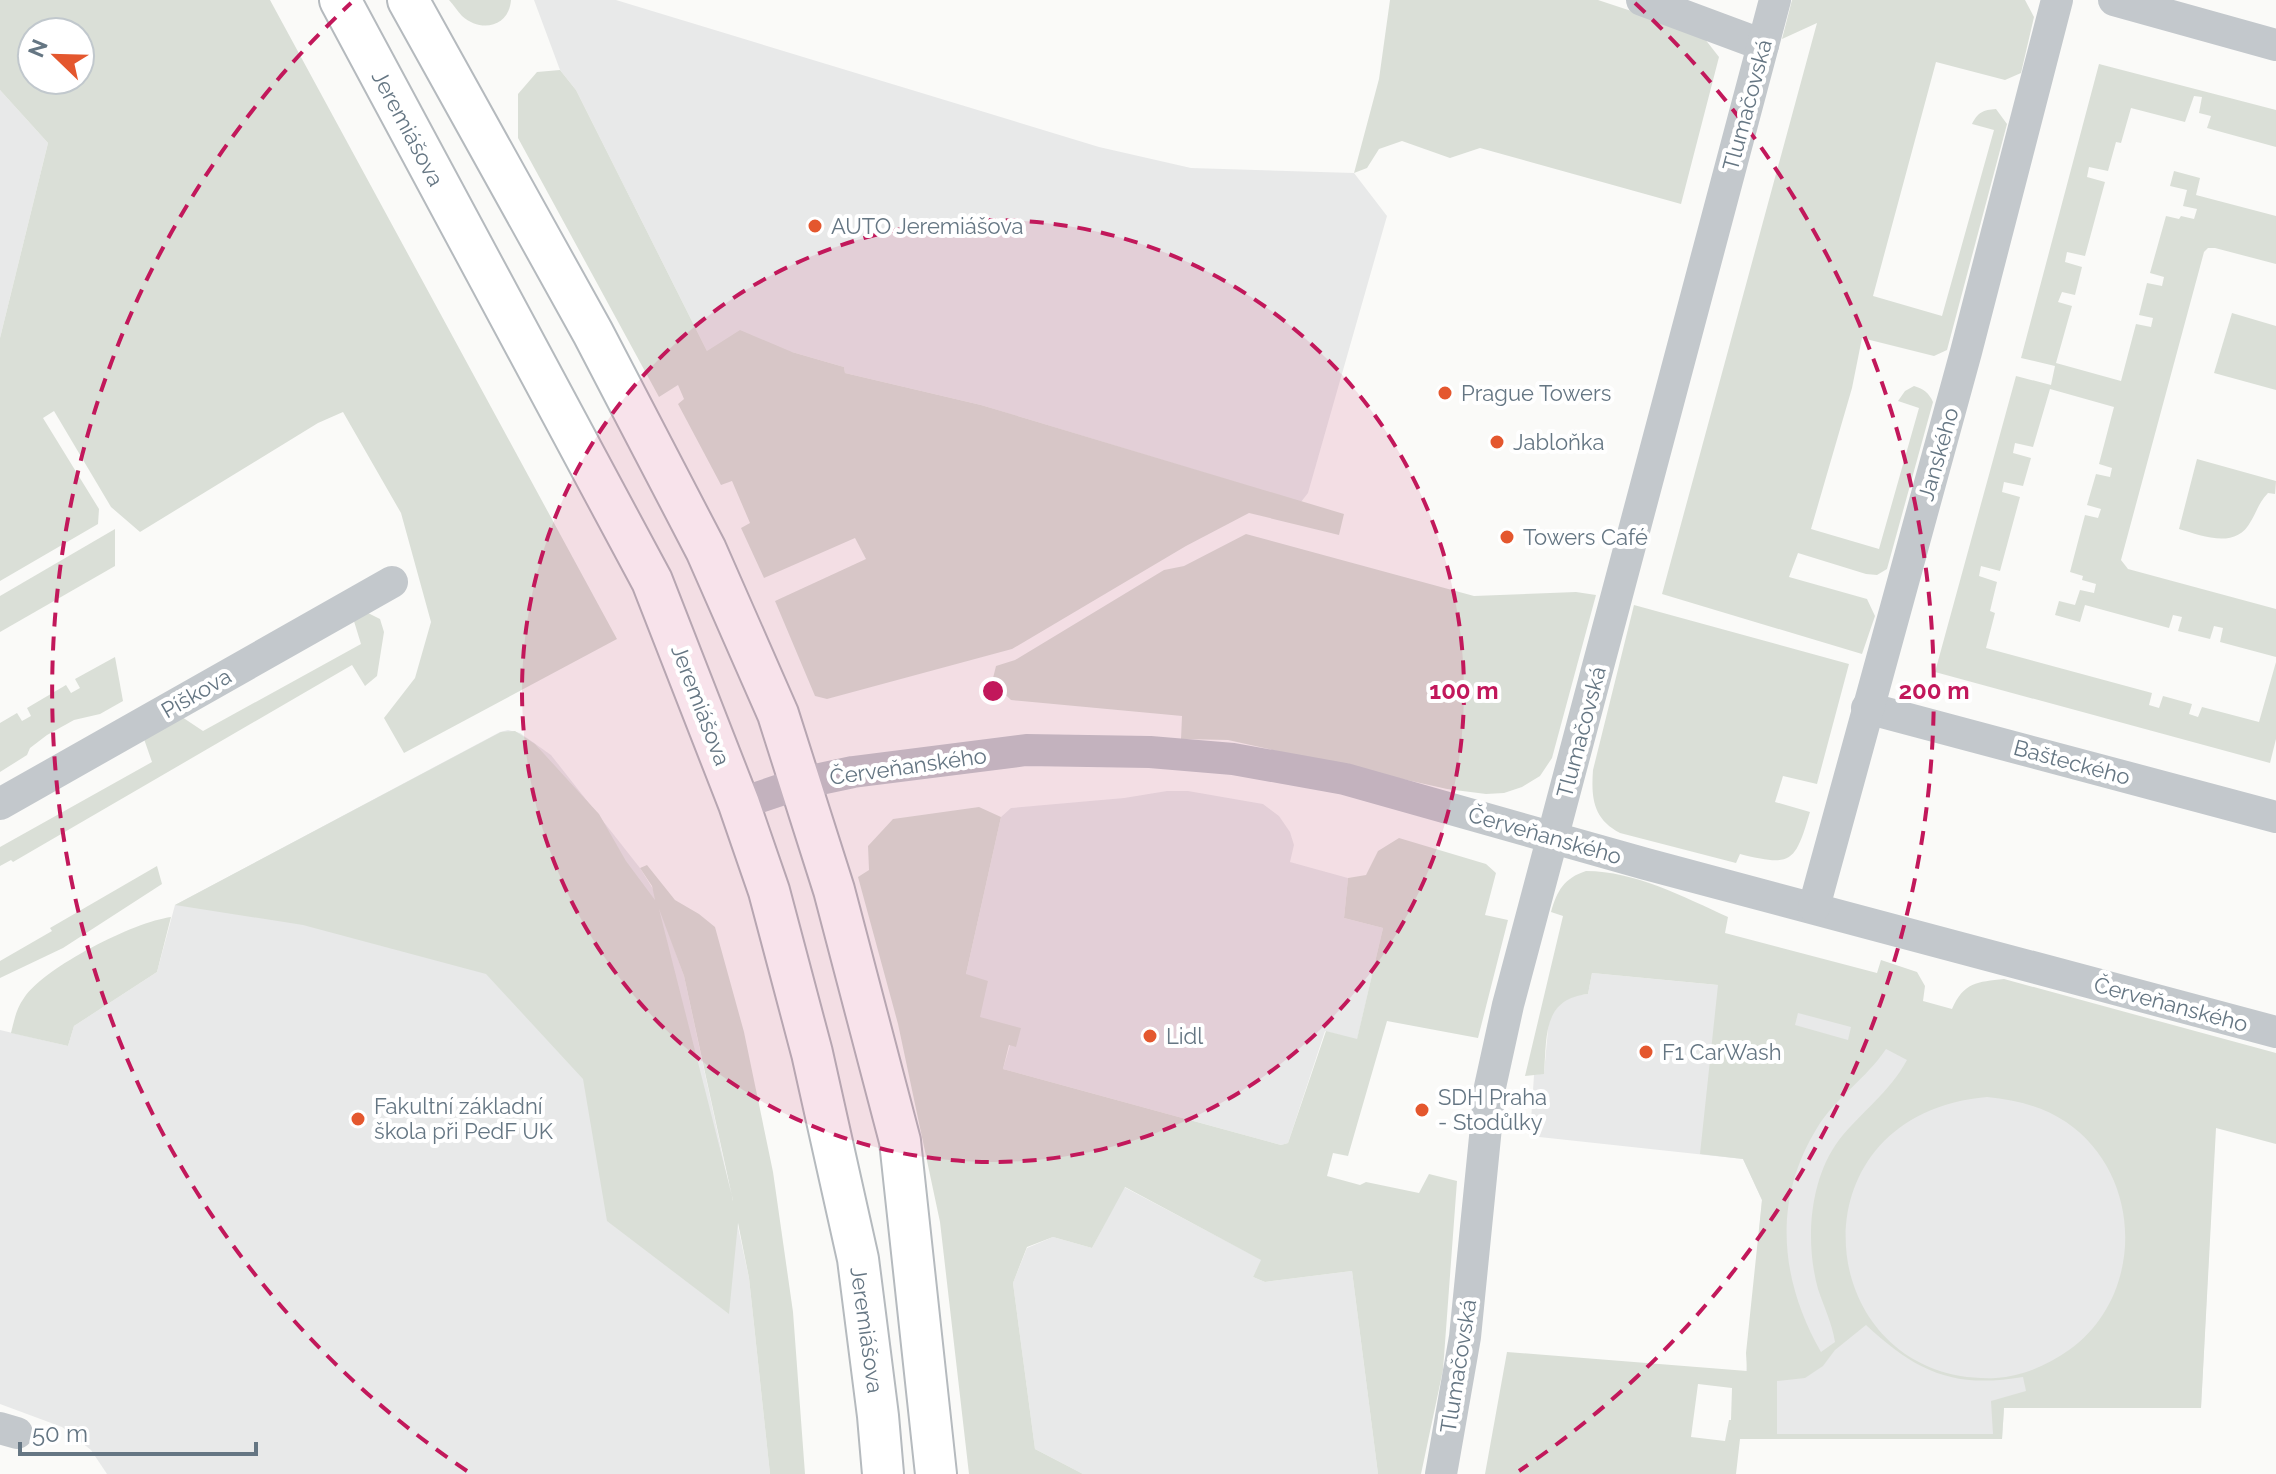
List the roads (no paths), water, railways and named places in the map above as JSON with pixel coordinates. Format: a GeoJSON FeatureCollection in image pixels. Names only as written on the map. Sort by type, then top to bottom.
{"type":"FeatureCollection","features":[{"type":"Feature","properties":{"kind":"main road","name":"Jeremiášova"},"geometry":{"type":"LineString","coordinates":[[340,0],[652,581],[739,804],[769,891],[808,1038],[858,1259],[883,1474]]}},
{"type":"Feature","properties":{"kind":"main road"},"geometry":{"type":"LineString","coordinates":[[408,0],[593,333],[706,550],[778,714],[834,890],[900,1141],[936,1474]]}},
{"type":"Feature","properties":{"kind":"street"},"geometry":{"type":"LineString","coordinates":[[1642,0],[1763,45]]}},
{"type":"Feature","properties":{"kind":"street","name":"Tlumačovská"},"geometry":{"type":"LineString","coordinates":[[1441,1474],[1465,1337],[1490,1087],[1508,1005],[1775,0]]}},
{"type":"Feature","properties":{"kind":"street","name":"Janského"},"geometry":{"type":"LineString","coordinates":[[1814,907],[1966,352],[2057,0]]}},
{"type":"Feature","properties":{"kind":"street"},"geometry":{"type":"LineString","coordinates":[[2114,0],[2276,45]]}},
{"type":"Feature","properties":{"kind":"street","name":"Píškova"},"geometry":{"type":"LineString","coordinates":[[0,804],[392,582]]}},
{"type":"Feature","properties":{"kind":"street","name":"Bašteckého"},"geometry":{"type":"LineString","coordinates":[[1867,708],[2276,817]]}},
{"type":"Feature","properties":{"kind":"street","name":"Červeňanského"},"geometry":{"type":"LineString","coordinates":[[801,783],[853,772],[1026,750],[1150,752],[1233,759],[1345,779],[1552,838],[2276,1032]]}},
{"type":"Feature","properties":{"kind":"street"},"geometry":{"type":"LineString","coordinates":[[739,804],[801,783]]}},
{"type":"Feature","properties":{"kind":"place","name":"AUTO Jeremiášova"},"geometry":{"type":"Point","coordinates":[815,226]}},
{"type":"Feature","properties":{"kind":"place","name":"Prague Towers"},"geometry":{"type":"Point","coordinates":[1445,393]}},
{"type":"Feature","properties":{"kind":"place","name":"Jabloňka"},"geometry":{"type":"Point","coordinates":[1497,442]}},
{"type":"Feature","properties":{"kind":"place","name":"Towers Café"},"geometry":{"type":"Point","coordinates":[1507,537]}},
{"type":"Feature","properties":{"kind":"place","name":"Lidl"},"geometry":{"type":"Point","coordinates":[1150,1036]}},
{"type":"Feature","properties":{"kind":"place","name":"F1 CarWash"},"geometry":{"type":"Point","coordinates":[1646,1052]}},
{"type":"Feature","properties":{"kind":"place","name":"SDH Praha - Stodůlky"},"geometry":{"type":"Point","coordinates":[1422,1110]}},
{"type":"Feature","properties":{"kind":"place","name":"Fakultní základní škola při PedF UK"},"geometry":{"type":"Point","coordinates":[358,1119]}}]}
